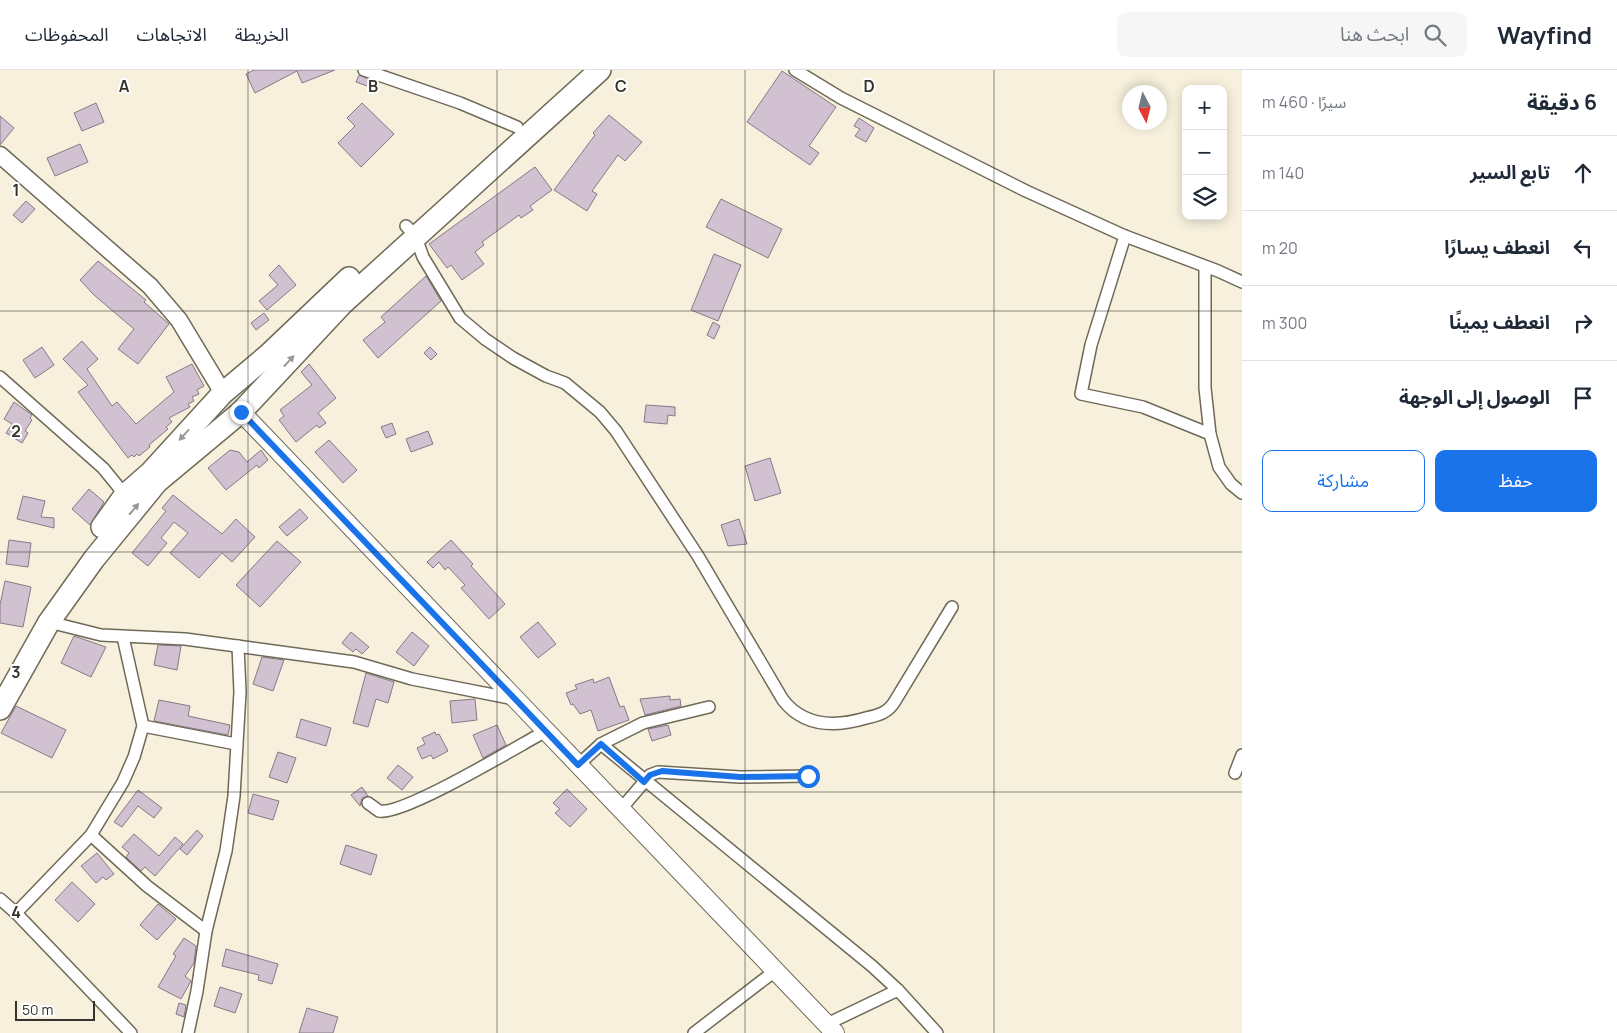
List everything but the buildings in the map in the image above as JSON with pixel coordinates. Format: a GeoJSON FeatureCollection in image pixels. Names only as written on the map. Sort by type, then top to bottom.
{"type":"FeatureCollection","features":[{"type":"Feature","properties":{"kind":"highway"},"geometry":{"type":"LineString","coordinates":[[411,231],[516,127],[580,70]]}},
{"type":"Feature","properties":{"kind":"highway"},"geometry":{"type":"LineString","coordinates":[[0,708],[49,622],[154,477],[222,393],[338,298],[411,231],[600,70]]}},
{"type":"Feature","properties":{"kind":"highway"},"geometry":{"type":"LineString","coordinates":[[0,680],[34,624],[125,495],[154,477],[220,430],[241,412],[338,298]]}},
{"type":"Feature","properties":{"kind":"highway"},"geometry":{"type":"LineString","coordinates":[[250,370],[257,375],[264,387]]}},
{"type":"Feature","properties":{"kind":"highway"},"geometry":{"type":"LineString","coordinates":[[204,413],[220,430]]}},
{"type":"Feature","properties":{"kind":"main road"},"geometry":{"type":"LineString","coordinates":[[241,412],[831,1029]]}},
{"type":"Feature","properties":{"kind":"street"},"geometry":{"type":"LineString","coordinates":[[364,70],[376,72],[460,103],[516,127]]}},
{"type":"Feature","properties":{"kind":"street"},"geometry":{"type":"LineString","coordinates":[[795,70],[841,98],[1026,191],[1125,236],[1242,282]]}},
{"type":"Feature","properties":{"kind":"street"},"geometry":{"type":"LineString","coordinates":[[0,155],[150,286],[179,320],[222,393]]}},
{"type":"Feature","properties":{"kind":"street"},"geometry":{"type":"LineString","coordinates":[[411,231],[422,257],[460,318],[513,358],[565,384],[600,412],[616,431],[698,556],[781,697],[797,714],[824,724],[836,724],[861,720],[886,712],[896,701],[952,608]]}},
{"type":"Feature","properties":{"kind":"street"},"geometry":{"type":"LineString","coordinates":[[1125,236],[1091,345],[1081,394],[1143,407],[1210,434]]}},
{"type":"Feature","properties":{"kind":"street"},"geometry":{"type":"LineString","coordinates":[[1205,267],[1205,388],[1210,434],[1218,467],[1231,484],[1242,493]]}},
{"type":"Feature","properties":{"kind":"street"},"geometry":{"type":"LineString","coordinates":[[0,377],[103,468],[125,495]]}},
{"type":"Feature","properties":{"kind":"street"},"geometry":{"type":"LineString","coordinates":[[49,622],[84,632],[123,637],[184,639],[354,662],[412,680],[516,699]]}},
{"type":"Feature","properties":{"kind":"street"},"geometry":{"type":"LineString","coordinates":[[16,913],[91,835],[123,782],[134,757],[143,726],[123,637]]}},
{"type":"Feature","properties":{"kind":"street"},"geometry":{"type":"LineString","coordinates":[[188,1033],[198,991],[206,931],[226,851],[234,796],[240,692],[238,646]]}},
{"type":"Feature","properties":{"kind":"street"},"geometry":{"type":"LineString","coordinates":[[578,765],[601,744],[644,723],[709,706]]}},
{"type":"Feature","properties":{"kind":"street"},"geometry":{"type":"LineString","coordinates":[[143,726],[236,744]]}},
{"type":"Feature","properties":{"kind":"street"},"geometry":{"type":"LineString","coordinates":[[368,803],[378,811],[395,810],[438,790],[546,730]]}},
{"type":"Feature","properties":{"kind":"street"},"geometry":{"type":"LineString","coordinates":[[601,744],[644,782],[747,862],[898,990],[937,1033]]}},
{"type":"Feature","properties":{"kind":"street"},"geometry":{"type":"LineString","coordinates":[[1235,773],[1242,755]]}},
{"type":"Feature","properties":{"kind":"street"},"geometry":{"type":"LineString","coordinates":[[621,810],[650,775],[662,771],[740,777],[808,776]]}},
{"type":"Feature","properties":{"kind":"street"},"geometry":{"type":"LineString","coordinates":[[91,835],[147,886],[206,931]]}},
{"type":"Feature","properties":{"kind":"street"},"geometry":{"type":"LineString","coordinates":[[0,899],[16,913],[131,1033]]}},
{"type":"Feature","properties":{"kind":"street"},"geometry":{"type":"LineString","coordinates":[[694,1033],[775,971]]}},
{"type":"Feature","properties":{"kind":"street"},"geometry":{"type":"LineString","coordinates":[[831,1029],[898,990]]}},
{"type":"Feature","properties":{"kind":"route"},"geometry":{"type":"LineString","coordinates":[[241,412],[421,598],[578,765],[601,744],[644,782],[650,775],[662,771],[740,777],[808,776]]}}]}
